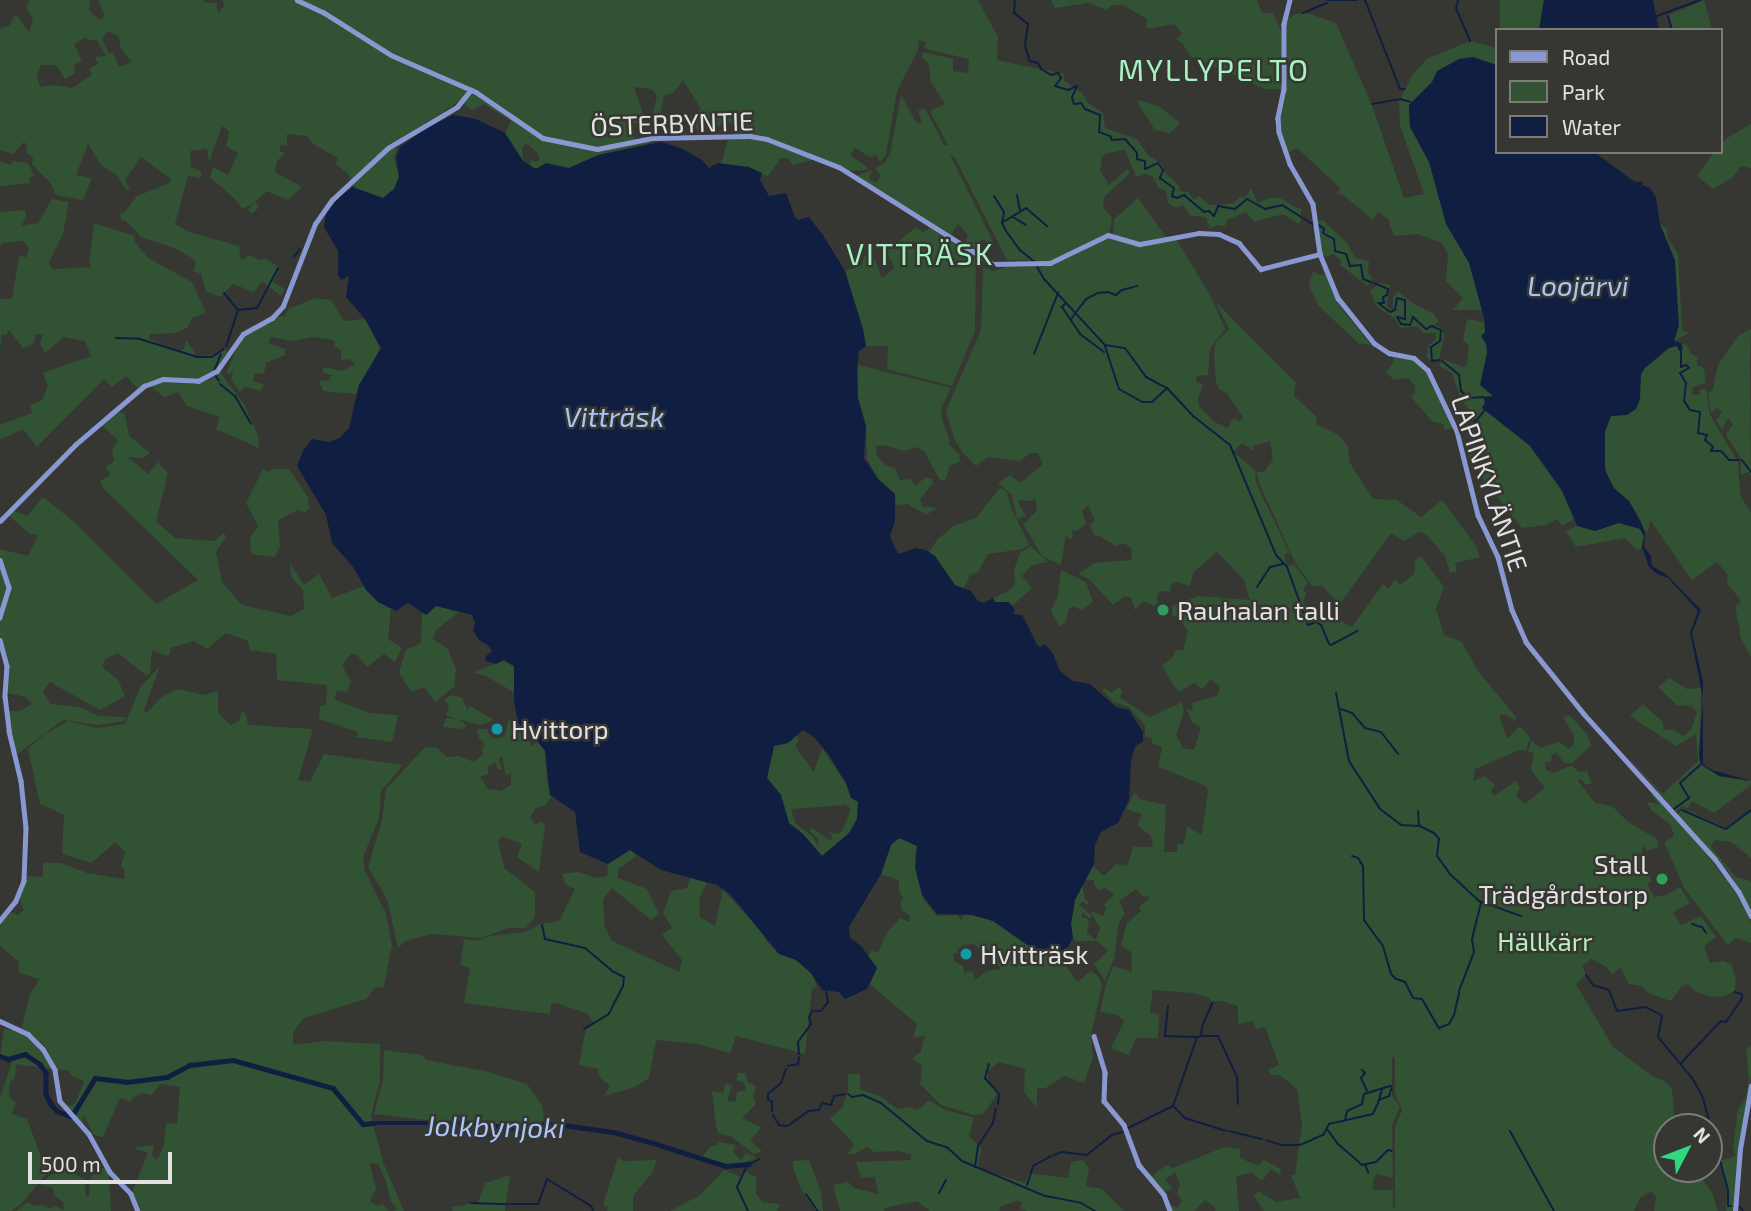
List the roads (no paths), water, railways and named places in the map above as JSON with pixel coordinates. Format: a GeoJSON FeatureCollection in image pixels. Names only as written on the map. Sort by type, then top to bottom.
{"type":"FeatureCollection","features":[{"type":"Feature","properties":{"kind":"street","name":"ÖSTERBYNTIE"},"geometry":{"type":"LineString","coordinates":[[297,0],[323,12],[391,55],[471,90],[535,134],[575,146],[604,148],[652,138],[750,136],[767,139],[839,167],[993,264],[1050,263],[1108,235],[1140,244],[1199,233],[1219,234],[1237,241],[1261,269],[1320,254]]}},
{"type":"Feature","properties":{"kind":"street","name":"LAPINKYLÄNTIE"},"geometry":{"type":"LineString","coordinates":[[1290,0],[1283,31],[1284,89],[1278,118],[1279,132],[1290,164],[1313,204],[1320,254],[1342,306],[1381,349],[1418,360],[1431,376],[1457,431],[1478,515],[1498,556],[1514,617],[1530,648],[1590,722],[1714,859],[1739,892],[1751,916]]}},
{"type":"Feature","properties":{"kind":"street"},"geometry":{"type":"LineString","coordinates":[[0,521],[68,451],[144,386],[163,379],[198,381],[215,374],[243,334],[272,318],[283,306],[315,224],[337,196],[366,172],[386,150],[434,118],[457,107],[471,90]]}},
{"type":"Feature","properties":{"kind":"street"},"geometry":{"type":"LineString","coordinates":[[0,560],[7,574],[9,591],[0,618]]}},
{"type":"Feature","properties":{"kind":"street"},"geometry":{"type":"LineString","coordinates":[[0,640],[6,658],[5,701],[10,739],[21,781],[26,834],[22,887],[0,921]]}},
{"type":"Feature","properties":{"kind":"street"},"geometry":{"type":"LineString","coordinates":[[0,1021],[28,1034],[43,1048],[55,1070],[60,1101],[91,1136],[110,1172],[131,1194],[138,1211]]}},
{"type":"Feature","properties":{"kind":"street"},"geometry":{"type":"LineString","coordinates":[[1094,1037],[1105,1072],[1104,1101],[1124,1125],[1139,1165],[1164,1195],[1170,1211]]}},
{"type":"Feature","properties":{"kind":"street"},"geometry":{"type":"LineString","coordinates":[[1735,1211],[1740,1149],[1751,1086]]}},
{"type":"Feature","properties":{"kind":"water"},"geometry":{"type":"Polygon","coordinates":[[[1544,0],[1653,0],[1659,28],[1539,28],[1544,0]]]}},
{"type":"Feature","properties":{"kind":"water","name":"Loojärvi"},"geometry":{"type":"Polygon","coordinates":[[[1473,57],[1496,65],[1496,154],[1597,154],[1635,182],[1643,181],[1642,185],[1650,188],[1656,197],[1660,224],[1675,260],[1679,326],[1674,341],[1681,343],[1683,349],[1679,351],[1677,346],[1669,348],[1645,368],[1641,374],[1640,399],[1636,409],[1627,415],[1611,416],[1605,432],[1605,470],[1614,488],[1629,501],[1640,520],[1645,532],[1644,547],[1651,556],[1652,566],[1666,574],[1701,610],[1692,633],[1703,681],[1703,698],[1690,632],[1698,611],[1668,578],[1649,567],[1642,547],[1644,537],[1640,529],[1619,523],[1595,531],[1577,526],[1562,491],[1530,446],[1482,408],[1485,402],[1483,397],[1493,396],[1480,385],[1487,353],[1481,336],[1485,332],[1484,318],[1469,263],[1446,224],[1429,162],[1410,127],[1409,105],[1432,82],[1437,71],[1459,59],[1473,57]]]}},
{"type":"Feature","properties":{"kind":"water","name":"Vitträsk"},"geometry":{"type":"Polygon","coordinates":[[[453,115],[476,119],[505,133],[523,161],[536,169],[546,163],[569,168],[598,155],[661,142],[681,148],[702,160],[709,168],[718,163],[749,167],[762,173],[760,180],[769,196],[786,193],[795,217],[798,220],[809,217],[845,271],[863,329],[866,346],[859,351],[857,370],[858,398],[866,426],[864,458],[878,479],[895,494],[895,521],[890,536],[896,550],[899,554],[916,548],[926,550],[935,556],[955,585],[971,591],[978,601],[984,603],[993,598],[995,602],[1009,602],[1015,610],[1013,614],[1022,615],[1037,645],[1040,647],[1045,644],[1053,654],[1060,671],[1073,681],[1090,684],[1116,707],[1129,710],[1143,732],[1143,741],[1135,747],[1131,761],[1129,800],[1118,823],[1101,832],[1095,845],[1094,864],[1075,900],[1071,924],[1073,938],[1068,947],[1057,952],[1036,951],[993,921],[972,915],[937,914],[922,895],[915,868],[917,846],[899,838],[891,845],[881,874],[849,927],[850,938],[861,946],[877,968],[867,989],[845,999],[839,992],[822,990],[810,972],[796,960],[779,954],[730,894],[717,885],[661,870],[630,850],[608,864],[580,852],[575,812],[550,795],[545,751],[532,734],[518,723],[514,701],[514,666],[504,660],[496,664],[486,661],[485,657],[492,651],[479,640],[473,630],[475,623],[472,615],[436,606],[426,615],[408,603],[396,611],[378,602],[366,590],[353,567],[332,543],[326,515],[297,466],[312,439],[329,442],[340,438],[349,428],[359,385],[381,348],[365,319],[346,297],[349,276],[341,280],[338,275],[338,251],[324,227],[326,213],[341,195],[353,187],[383,198],[394,189],[399,177],[396,158],[400,147],[425,129],[453,115]],[[803,730],[788,743],[774,746],[767,778],[781,795],[789,823],[803,834],[822,856],[849,833],[857,819],[858,802],[851,798],[846,783],[815,738],[803,730]]]}},
{"type":"Feature","properties":{"kind":"water"},"geometry":{"type":"Polygon","coordinates":[[[1703,698],[1703,764],[1712,770],[1751,781],[1719,776],[1701,764],[1699,757],[1703,698]]]}},
{"type":"Feature","properties":{"kind":"waterway"},"geometry":{"type":"LineString","coordinates":[[1015,0],[1014,13],[1028,24],[1025,46],[1030,61],[1038,63],[1041,69],[1051,75],[1058,73],[1061,78],[1055,86],[1068,90],[1077,86],[1072,97],[1074,104],[1081,103],[1085,109],[1100,115],[1099,132],[1110,136],[1112,140],[1125,139],[1137,153],[1137,159],[1145,161],[1145,169],[1158,163],[1163,170],[1160,178],[1174,188],[1172,196],[1177,198],[1184,195],[1204,212],[1209,211],[1214,216],[1218,206],[1235,209],[1247,199],[1265,209],[1282,205],[1315,226]]}},
{"type":"Feature","properties":{"kind":"waterway"},"geometry":{"type":"LineString","coordinates":[[1327,0],[1357,0]]}},
{"type":"Feature","properties":{"kind":"waterway"},"geometry":{"type":"LineString","coordinates":[[1365,0],[1400,89],[1405,89]]}},
{"type":"Feature","properties":{"kind":"waterway"},"geometry":{"type":"LineString","coordinates":[[1458,0],[1456,8],[1470,41]]}},
{"type":"Feature","properties":{"kind":"waterway"},"geometry":{"type":"LineString","coordinates":[[1657,16],[1700,0]]}},
{"type":"Feature","properties":{"kind":"waterway"},"geometry":{"type":"LineString","coordinates":[[1303,13],[1327,3]]}},
{"type":"Feature","properties":{"kind":"waterway"},"geometry":{"type":"LineString","coordinates":[[1668,16],[1671,28]]}},
{"type":"Feature","properties":{"kind":"waterway"},"geometry":{"type":"LineString","coordinates":[[1372,104],[1400,99],[1411,102]]}},
{"type":"Feature","properties":{"kind":"waterway"},"geometry":{"type":"LineString","coordinates":[[1017,195],[1020,210]]}},
{"type":"Feature","properties":{"kind":"waterway"},"geometry":{"type":"LineString","coordinates":[[994,196],[1004,212],[1002,223],[1006,231],[1020,250],[1036,263]]}},
{"type":"Feature","properties":{"kind":"waterway"},"geometry":{"type":"LineString","coordinates":[[1003,222],[1026,208],[1047,226]]}},
{"type":"Feature","properties":{"kind":"waterway"},"geometry":{"type":"LineString","coordinates":[[1013,217],[1026,225]]}},
{"type":"Feature","properties":{"kind":"waterway"},"geometry":{"type":"LineString","coordinates":[[1319,225],[1324,229],[1323,233],[1334,239],[1335,251],[1346,254],[1350,266],[1361,265],[1363,279],[1371,282]]}},
{"type":"Feature","properties":{"kind":"waterway"},"geometry":{"type":"LineString","coordinates":[[294,257],[300,249]]}},
{"type":"Feature","properties":{"kind":"waterway"},"geometry":{"type":"LineString","coordinates":[[1037,267],[1044,279],[1105,345],[1125,348],[1146,377],[1167,388],[1193,416],[1230,445],[1276,555],[1287,567],[1308,625],[1316,622],[1321,625],[1329,644]]}},
{"type":"Feature","properties":{"kind":"waterway"},"geometry":{"type":"LineString","coordinates":[[238,310],[257,308],[278,268]]}},
{"type":"Feature","properties":{"kind":"waterway"},"geometry":{"type":"LineString","coordinates":[[1374,283],[1388,289],[1387,295],[1383,297],[1384,303],[1378,303],[1390,312],[1395,310],[1397,298],[1405,300],[1405,319],[1397,317],[1401,324],[1410,325],[1413,317],[1426,329],[1432,326],[1441,330],[1440,341],[1431,347],[1432,361],[1439,360]]}},
{"type":"Feature","properties":{"kind":"waterway"},"geometry":{"type":"LineString","coordinates":[[1071,319],[1086,299],[1098,293],[1116,295],[1122,290],[1137,286]]}},
{"type":"Feature","properties":{"kind":"waterway"},"geometry":{"type":"LineString","coordinates":[[224,293],[238,310],[226,346]]}},
{"type":"Feature","properties":{"kind":"waterway"},"geometry":{"type":"LineString","coordinates":[[1034,354],[1058,293]]}},
{"type":"Feature","properties":{"kind":"waterway"},"geometry":{"type":"LineString","coordinates":[[1066,303],[1062,307],[1080,334],[1104,352]]}},
{"type":"Feature","properties":{"kind":"waterway"},"geometry":{"type":"LineString","coordinates":[[116,338],[140,339],[197,357],[212,357],[224,349]]}},
{"type":"Feature","properties":{"kind":"waterway"},"geometry":{"type":"LineString","coordinates":[[1105,346],[1119,389],[1142,402],[1152,402],[1167,388]]}},
{"type":"Feature","properties":{"kind":"waterway"},"geometry":{"type":"LineString","coordinates":[[1681,351],[1681,367],[1686,365],[1689,368],[1680,373],[1686,383],[1684,401],[1690,410],[1700,412],[1698,433],[1707,435],[1705,440],[1713,447],[1711,451],[1721,451],[1729,460],[1739,460]]}},
{"type":"Feature","properties":{"kind":"waterway"},"geometry":{"type":"LineString","coordinates":[[214,371],[221,354]]}},
{"type":"Feature","properties":{"kind":"waterway"},"geometry":{"type":"LineString","coordinates":[[1442,361],[1459,375],[1461,391],[1469,398],[1483,397]]}},
{"type":"Feature","properties":{"kind":"waterway"},"geometry":{"type":"LineString","coordinates":[[215,375],[219,381]]}},
{"type":"Feature","properties":{"kind":"waterway"},"geometry":{"type":"LineString","coordinates":[[220,384],[235,396],[251,424]]}},
{"type":"Feature","properties":{"kind":"waterway"},"geometry":{"type":"LineString","coordinates":[[1474,423],[1484,411]]}},
{"type":"Feature","properties":{"kind":"waterway"},"geometry":{"type":"LineString","coordinates":[[1742,460],[1751,472]]}},
{"type":"Feature","properties":{"kind":"waterway"},"geometry":{"type":"LineString","coordinates":[[1257,587],[1270,567],[1283,564]]}},
{"type":"Feature","properties":{"kind":"waterway"},"geometry":{"type":"LineString","coordinates":[[1331,645],[1357,631]]}},
{"type":"Feature","properties":{"kind":"waterway"},"geometry":{"type":"LineString","coordinates":[[1336,693],[1349,761],[1380,809],[1401,825],[1420,826],[1434,833],[1439,839],[1437,856],[1450,874],[1479,901],[1521,916]]}},
{"type":"Feature","properties":{"kind":"waterway"},"geometry":{"type":"LineString","coordinates":[[1341,709],[1352,713],[1365,728],[1381,732],[1398,754]]}},
{"type":"Feature","properties":{"kind":"waterway"},"geometry":{"type":"LineString","coordinates":[[1674,809],[1689,798],[1680,783],[1701,764]]}},
{"type":"Feature","properties":{"kind":"waterway"},"geometry":{"type":"LineString","coordinates":[[1682,810],[1726,829],[1751,810]]}},
{"type":"Feature","properties":{"kind":"waterway"},"geometry":{"type":"LineString","coordinates":[[1418,811],[1419,825]]}},
{"type":"Feature","properties":{"kind":"waterway"},"geometry":{"type":"LineString","coordinates":[[1352,856],[1358,858],[1363,866],[1364,920],[1383,946],[1391,974],[1396,979]]}},
{"type":"Feature","properties":{"kind":"waterway"},"geometry":{"type":"LineString","coordinates":[[1459,991],[1474,952],[1472,939],[1481,902]]}},
{"type":"Feature","properties":{"kind":"waterway"},"geometry":{"type":"LineString","coordinates":[[1692,924],[1702,927],[1706,933]]}},
{"type":"Feature","properties":{"kind":"waterway"},"geometry":{"type":"LineString","coordinates":[[542,925],[545,939],[585,948],[612,971],[624,977],[623,986],[609,1014],[584,1029]]}},
{"type":"Feature","properties":{"kind":"waterway"},"geometry":{"type":"LineString","coordinates":[[1586,975],[1593,985],[1609,990],[1617,1011],[1646,1007],[1662,1016],[1658,1037],[1692,1078],[1702,1095],[1728,1190],[1728,1206],[1731,1206]]}},
{"type":"Feature","properties":{"kind":"waterway"},"geometry":{"type":"LineString","coordinates":[[1397,979],[1405,982],[1412,996]]}},
{"type":"Feature","properties":{"kind":"waterway"},"geometry":{"type":"LineString","coordinates":[[815,1011],[821,1011],[828,1002],[826,991]]}},
{"type":"Feature","properties":{"kind":"waterway"},"geometry":{"type":"LineString","coordinates":[[1680,1064],[1721,1021],[1726,1022],[1742,998],[1742,994],[1734,992]]}},
{"type":"Feature","properties":{"kind":"waterway"},"geometry":{"type":"LineString","coordinates":[[1413,998],[1422,999],[1439,1028],[1449,1024],[1459,993]]}},
{"type":"Feature","properties":{"kind":"waterway"},"geometry":{"type":"LineString","coordinates":[[1203,1024],[1213,1002]]}},
{"type":"Feature","properties":{"kind":"waterway"},"geometry":{"type":"LineString","coordinates":[[1168,1006],[1165,1036],[1196,1037]]}},
{"type":"Feature","properties":{"kind":"waterway"},"geometry":{"type":"LineString","coordinates":[[799,1054],[798,1042],[811,1024],[809,1017],[812,1011]]}},
{"type":"Feature","properties":{"kind":"waterway"},"geometry":{"type":"LineString","coordinates":[[1128,1128],[1173,1106],[1197,1037],[1201,1036],[1202,1026]]}},
{"type":"Feature","properties":{"kind":"waterway"},"geometry":{"type":"LineString","coordinates":[[1201,1036],[1218,1036],[1237,1077],[1238,1104]]}},
{"type":"Feature","properties":{"kind":"waterway","name":"Jolkbynjoki"},"geometry":{"type":"LineString","coordinates":[[0,1056],[8,1059],[25,1054],[40,1064],[46,1073],[46,1094],[51,1104],[57,1111],[70,1116]]}},
{"type":"Feature","properties":{"kind":"waterway"},"geometry":{"type":"LineString","coordinates":[[788,1066],[798,1064],[799,1057]]}},
{"type":"Feature","properties":{"kind":"waterway","name":"Jolkbynjoki"},"geometry":{"type":"LineString","coordinates":[[73,1114],[95,1078],[126,1082],[167,1077],[190,1065],[233,1060],[333,1088],[363,1124],[373,1123]]}},
{"type":"Feature","properties":{"kind":"waterway"},"geometry":{"type":"LineString","coordinates":[[989,1064],[985,1078],[999,1094],[998,1104]]}},
{"type":"Feature","properties":{"kind":"waterway"},"geometry":{"type":"LineString","coordinates":[[772,1111],[768,1094],[781,1083],[786,1069]]}},
{"type":"Feature","properties":{"kind":"waterway"},"geometry":{"type":"LineString","coordinates":[[1362,1070],[1365,1073],[1361,1078],[1367,1091]]}},
{"type":"Feature","properties":{"kind":"waterway"},"geometry":{"type":"LineString","coordinates":[[1345,1120],[1347,1111],[1362,1104],[1364,1094],[1391,1086]]}},
{"type":"Feature","properties":{"kind":"waterway"},"geometry":{"type":"LineString","coordinates":[[1377,1106],[1379,1100],[1389,1096],[1392,1087]]}},
{"type":"Feature","properties":{"kind":"waterway"},"geometry":{"type":"LineString","coordinates":[[1379,1100],[1382,1089]]}},
{"type":"Feature","properties":{"kind":"waterway"},"geometry":{"type":"LineString","coordinates":[[789,1125],[808,1111],[819,1110],[822,1103],[831,1105],[834,1096],[845,1094]]}},
{"type":"Feature","properties":{"kind":"waterway"},"geometry":{"type":"LineString","coordinates":[[848,1094],[852,1097],[863,1095],[881,1103],[927,1141],[948,1148],[962,1161],[1045,1196]]}},
{"type":"Feature","properties":{"kind":"waterway"},"geometry":{"type":"LineString","coordinates":[[1174,1107],[1185,1118],[1226,1131]]}},
{"type":"Feature","properties":{"kind":"waterway"},"geometry":{"type":"LineString","coordinates":[[1313,1139],[1323,1135],[1329,1124],[1373,1114],[1376,1107]]}},
{"type":"Feature","properties":{"kind":"waterway"},"geometry":{"type":"LineString","coordinates":[[975,1167],[978,1146],[993,1123],[996,1108]]}},
{"type":"Feature","properties":{"kind":"waterway"},"geometry":{"type":"LineString","coordinates":[[773,1115],[779,1125],[787,1126]]}},
{"type":"Feature","properties":{"kind":"waterway","name":"Jolkbynjoki"},"geometry":{"type":"LineString","coordinates":[[377,1123],[465,1123],[514,1128],[556,1124],[612,1132]]}},
{"type":"Feature","properties":{"kind":"waterway"},"geometry":{"type":"LineString","coordinates":[[1327,1129],[1338,1144],[1362,1165],[1376,1162],[1388,1150],[1392,1151]]}},
{"type":"Feature","properties":{"kind":"waterway"},"geometry":{"type":"LineString","coordinates":[[1054,1155],[1062,1152],[1087,1155],[1112,1135],[1125,1131]]}},
{"type":"Feature","properties":{"kind":"waterway"},"geometry":{"type":"LineString","coordinates":[[1229,1131],[1262,1139]]}},
{"type":"Feature","properties":{"kind":"waterway"},"geometry":{"type":"LineString","coordinates":[[1510,1131],[1554,1211]]}},
{"type":"Feature","properties":{"kind":"waterway","name":"Jolkbynjoki"},"geometry":{"type":"LineString","coordinates":[[614,1132],[660,1145]]}},
{"type":"Feature","properties":{"kind":"waterway"},"geometry":{"type":"LineString","coordinates":[[1266,1140],[1281,1145]]}},
{"type":"Feature","properties":{"kind":"waterway"},"geometry":{"type":"LineString","coordinates":[[1283,1145],[1300,1145],[1312,1140]]}},
{"type":"Feature","properties":{"kind":"waterway","name":"Jolkbynjoki"},"geometry":{"type":"LineString","coordinates":[[662,1146],[726,1166],[749,1164]]}},
{"type":"Feature","properties":{"kind":"waterway"},"geometry":{"type":"LineString","coordinates":[[1027,1185],[1033,1166],[1051,1156]]}},
{"type":"Feature","properties":{"kind":"waterway"},"geometry":{"type":"LineString","coordinates":[[748,1211],[737,1187],[747,1166],[759,1159]]}},
{"type":"Feature","properties":{"kind":"waterway"},"geometry":{"type":"LineString","coordinates":[[1365,1164],[1368,1172]]}},
{"type":"Feature","properties":{"kind":"waterway"},"geometry":{"type":"LineString","coordinates":[[510,1204],[538,1204],[547,1179],[591,1206],[593,1211]]}},
{"type":"Feature","properties":{"kind":"waterway"},"geometry":{"type":"LineString","coordinates":[[939,1193],[946,1180]]}},
{"type":"Feature","properties":{"kind":"waterway"},"geometry":{"type":"LineString","coordinates":[[806,1194],[815,1207]]}},
{"type":"Feature","properties":{"kind":"waterway"},"geometry":{"type":"LineString","coordinates":[[1046,1196],[1081,1203],[1095,1211]]}},
{"type":"Feature","properties":{"kind":"waterway"},"geometry":{"type":"LineString","coordinates":[[471,1203],[508,1204]]}},
{"type":"Feature","properties":{"kind":"waterway"},"geometry":{"type":"LineString","coordinates":[[1740,1207],[1743,1211]]}},
{"type":"Feature","properties":{"kind":"place","name":"Rauhalan talli"},"geometry":{"type":"Point","coordinates":[1163,610]}},
{"type":"Feature","properties":{"kind":"place","name":"Hvittorp"},"geometry":{"type":"Point","coordinates":[497,729]}},
{"type":"Feature","properties":{"kind":"place","name":"Stall Trädgårdstorp"},"geometry":{"type":"Point","coordinates":[1662,879]}},
{"type":"Feature","properties":{"kind":"place","name":"Hvitträsk"},"geometry":{"type":"Point","coordinates":[966,954]}},
{"type":"Feature","properties":{"kind":"district","name":"MYLLYPELTO"},"geometry":{"type":"Point","coordinates":[1214,69]}},
{"type":"Feature","properties":{"kind":"district","name":"VITTRÄSK"},"geometry":{"type":"Point","coordinates":[920,253]}},
{"type":"Feature","properties":{"kind":"park label","name":"Hällkärr"},"geometry":{"type":"Point","coordinates":[1545,941]}}]}
